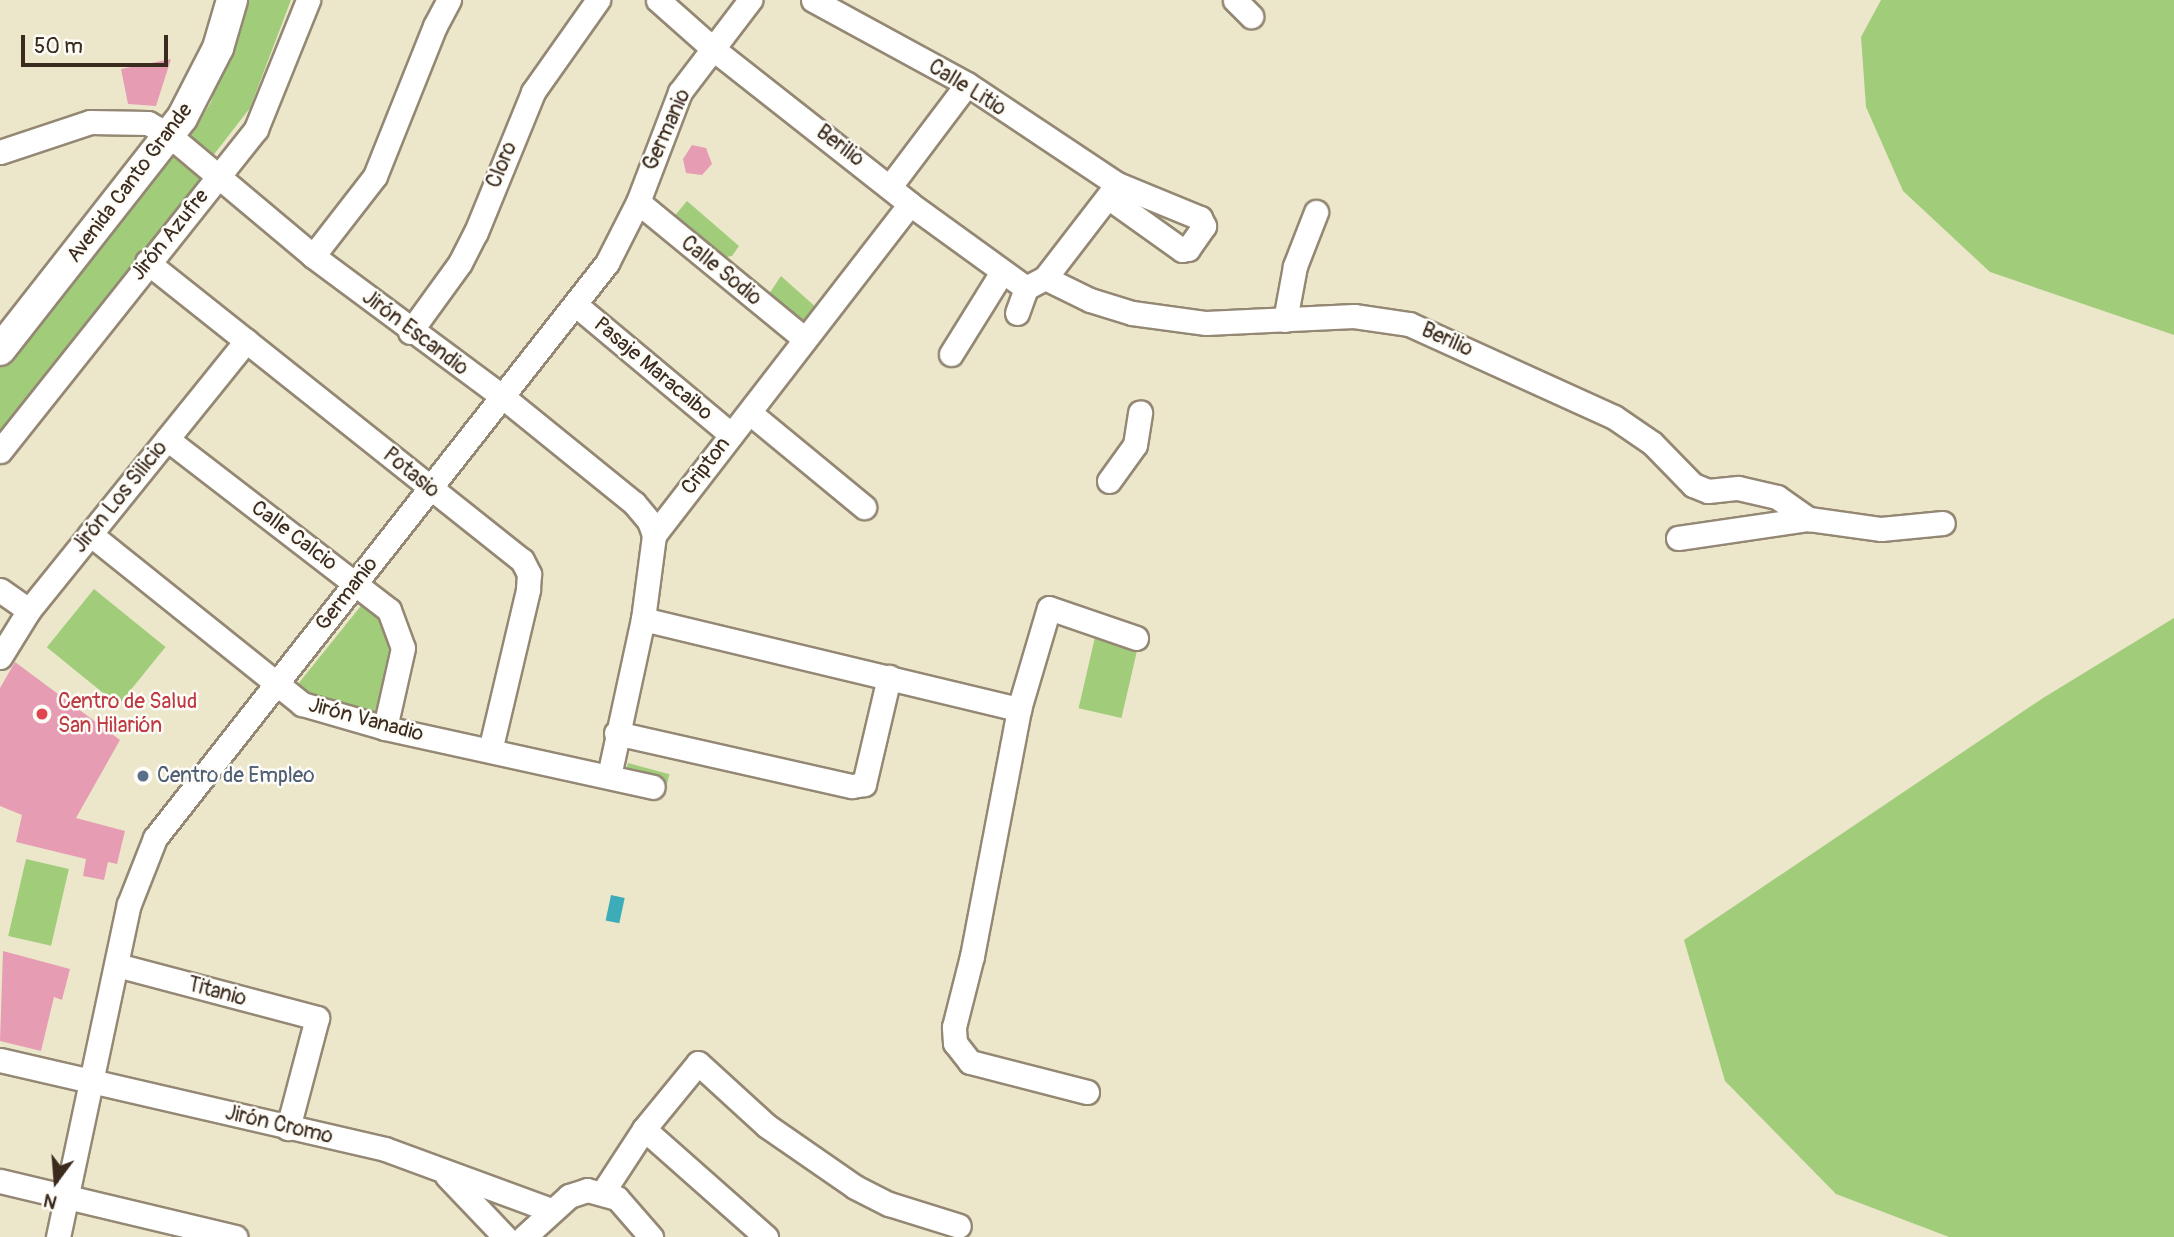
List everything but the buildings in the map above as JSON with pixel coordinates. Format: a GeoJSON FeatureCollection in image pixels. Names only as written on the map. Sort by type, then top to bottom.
{"type":"FeatureCollection","features":[{"type":"Feature","properties":{"kind":"street","name":"Avenida Canto Grande"},"geometry":{"type":"LineString","coordinates":[[0,350],[169,135],[201,88],[232,0]]}},
{"type":"Feature","properties":{"kind":"street","name":"Jirón Azufre"},"geometry":{"type":"LineString","coordinates":[[0,451],[269,107],[308,0]]}},
{"type":"Feature","properties":{"kind":"street"},"geometry":{"type":"LineString","coordinates":[[313,256],[376,176],[435,26],[449,0]]}},
{"type":"Feature","properties":{"kind":"street","name":"Cloro"},"geometry":{"type":"LineString","coordinates":[[410,332],[466,253],[533,92],[598,0]]}},
{"type":"Feature","properties":{"kind":"street","name":"Berilio"},"geometry":{"type":"LineString","coordinates":[[658,0],[712,48],[891,185],[910,204],[1002,272],[1132,313],[1206,323],[1354,316],[1409,324],[1614,416],[1652,443],[1693,485],[1708,491],[1738,488],[1777,497],[1808,519]]}},
{"type":"Feature","properties":{"kind":"street","name":"Germanio"},"geometry":{"type":"LineString","coordinates":[[58,1237],[129,904],[155,838],[607,263],[638,202],[671,110],[712,48],[750,0]]}},
{"type":"Feature","properties":{"kind":"street","name":"Calle Litio"},"geometry":{"type":"LineString","coordinates":[[813,0],[967,84],[1113,191],[1035,283]]}},
{"type":"Feature","properties":{"kind":"street"},"geometry":{"type":"LineString","coordinates":[[891,185],[967,84]]}},
{"type":"Feature","properties":{"kind":"street","name":"Jirón Escandio"},"geometry":{"type":"LineString","coordinates":[[0,152],[90,122],[148,123],[169,135],[313,256],[410,332],[502,397],[634,503],[649,521],[654,536]]}},
{"type":"Feature","properties":{"kind":"street","name":"Calle Sodio"},"geometry":{"type":"LineString","coordinates":[[638,202],[805,339]]}},
{"type":"Feature","properties":{"kind":"street","name":"Cripton"},"geometry":{"type":"LineString","coordinates":[[608,776],[643,620],[654,536],[729,433],[750,413],[910,204]]}},
{"type":"Feature","properties":{"kind":"street"},"geometry":{"type":"LineString","coordinates":[[1284,320],[1296,266],[1316,212]]}},
{"type":"Feature","properties":{"kind":"street","name":"Potasio"},"geometry":{"type":"LineString","coordinates":[[147,262],[522,561],[529,574],[490,751]]}},
{"type":"Feature","properties":{"kind":"street"},"geometry":{"type":"LineString","coordinates":[[951,354],[1002,272]]}},
{"type":"Feature","properties":{"kind":"street"},"geometry":{"type":"LineString","coordinates":[[1017,313],[1035,283]]}},
{"type":"Feature","properties":{"kind":"street","name":"Pasaje Maracaibo"},"geometry":{"type":"LineString","coordinates":[[576,305],[729,433]]}},
{"type":"Feature","properties":{"kind":"street","name":"Jirón Los Silicio"},"geometry":{"type":"LineString","coordinates":[[0,657],[29,610],[246,341]]}},
{"type":"Feature","properties":{"kind":"street"},"geometry":{"type":"LineString","coordinates":[[1109,481],[1135,445],[1140,412]]}},
{"type":"Feature","properties":{"kind":"street"},"geometry":{"type":"LineString","coordinates":[[750,413],[864,507]]}},
{"type":"Feature","properties":{"kind":"street","name":"Calle Calcio"},"geometry":{"type":"LineString","coordinates":[[167,439],[389,610],[400,631],[403,648],[385,728]]}},
{"type":"Feature","properties":{"kind":"street"},"geometry":{"type":"LineString","coordinates":[[1678,538],[1808,519],[1881,529],[1943,523]]}},
{"type":"Feature","properties":{"kind":"street","name":"Jirón Vanadio"},"geometry":{"type":"LineString","coordinates":[[90,534],[275,686],[302,704],[385,728],[653,787]]}},
{"type":"Feature","properties":{"kind":"street"},"geometry":{"type":"LineString","coordinates":[[0,590],[29,610]]}},
{"type":"Feature","properties":{"kind":"street"},"geometry":{"type":"LineString","coordinates":[[1087,1092],[970,1062],[955,1042],[954,1027],[972,956],[1019,709],[1049,608],[1136,638]]}},
{"type":"Feature","properties":{"kind":"street"},"geometry":{"type":"LineString","coordinates":[[643,620],[1019,709]]}},
{"type":"Feature","properties":{"kind":"street"},"geometry":{"type":"LineString","coordinates":[[616,733],[852,786],[864,785],[889,677]]}},
{"type":"Feature","properties":{"kind":"street","name":"Titanio"},"geometry":{"type":"LineString","coordinates":[[117,965],[317,1018],[288,1128]]}},
{"type":"Feature","properties":{"kind":"street","name":"Jirón Cromo"},"geometry":{"type":"LineString","coordinates":[[0,1060],[385,1149],[551,1210]]}},
{"type":"Feature","properties":{"kind":"street"},"geometry":{"type":"LineString","coordinates":[[603,1192],[644,1129],[698,1063],[767,1126],[855,1187],[889,1204],[959,1226]]}},
{"type":"Feature","properties":{"kind":"street"},"geometry":{"type":"LineString","coordinates":[[644,1129],[766,1237]]}},
{"type":"Feature","properties":{"kind":"street"},"geometry":{"type":"LineString","coordinates":[[443,1172],[505,1237]]}},
{"type":"Feature","properties":{"kind":"street"},"geometry":{"type":"LineString","coordinates":[[0,1181],[235,1237]]}},
{"type":"Feature","properties":{"kind":"street"},"geometry":{"type":"LineString","coordinates":[[524,1237],[569,1196],[603,1192],[617,1198],[650,1237]]}},
{"type":"Feature","properties":{"kind":"green space"},"geometry":{"type":"Polygon","coordinates":[[[241,0],[291,0],[250,108],[212,157],[187,141],[211,102],[241,0]]]}},
{"type":"Feature","properties":{"kind":"green space"},"geometry":{"type":"Polygon","coordinates":[[[1881,0],[2174,0],[2174,335],[1990,272],[1903,191],[1866,107],[1861,37],[1881,0]]]}},
{"type":"Feature","properties":{"kind":"green space"},"geometry":{"type":"Polygon","coordinates":[[[177,155],[205,177],[0,439],[0,365],[168,156],[177,155]]]}},
{"type":"Feature","properties":{"kind":"green space"},"geometry":{"type":"Polygon","coordinates":[[[687,201],[739,246],[732,256],[722,258],[672,219],[687,201]]]}},
{"type":"Feature","properties":{"kind":"green space"},"geometry":{"type":"Polygon","coordinates":[[[781,276],[818,309],[808,323],[769,294],[781,276]]]}},
{"type":"Feature","properties":{"kind":"green space"},"geometry":{"type":"Polygon","coordinates":[[[94,589],[165,647],[118,705],[47,647],[94,589]]]}},
{"type":"Feature","properties":{"kind":"green space"},"geometry":{"type":"Polygon","coordinates":[[[364,602],[392,627],[396,641],[382,732],[294,689],[364,602]]]}},
{"type":"Feature","properties":{"kind":"green space"},"geometry":{"type":"Polygon","coordinates":[[[2174,618],[2174,1237],[1949,1237],[1836,1194],[1725,1081],[1684,940],[2043,698],[2174,618]]]}},
{"type":"Feature","properties":{"kind":"green space"},"geometry":{"type":"Polygon","coordinates":[[[1095,637],[1138,647],[1121,718],[1079,708],[1095,637]]]}},
{"type":"Feature","properties":{"kind":"green space"},"geometry":{"type":"Polygon","coordinates":[[[628,763],[670,774],[663,797],[622,786],[628,763]]]}},
{"type":"Feature","properties":{"kind":"green space"},"geometry":{"type":"Polygon","coordinates":[[[26,859],[69,869],[51,946],[8,936],[26,859]]]}},
{"type":"Feature","properties":{"kind":"water"},"geometry":{"type":"Polygon","coordinates":[[[611,895],[625,898],[619,923],[606,920],[611,895]]]}},
{"type":"Feature","properties":{"kind":"place","name":"Centro de Salud San Hilarión"},"geometry":{"type":"Point","coordinates":[42,714]}},
{"type":"Feature","properties":{"kind":"place","name":"Centro de Empleo"},"geometry":{"type":"Point","coordinates":[143,776]}}]}
